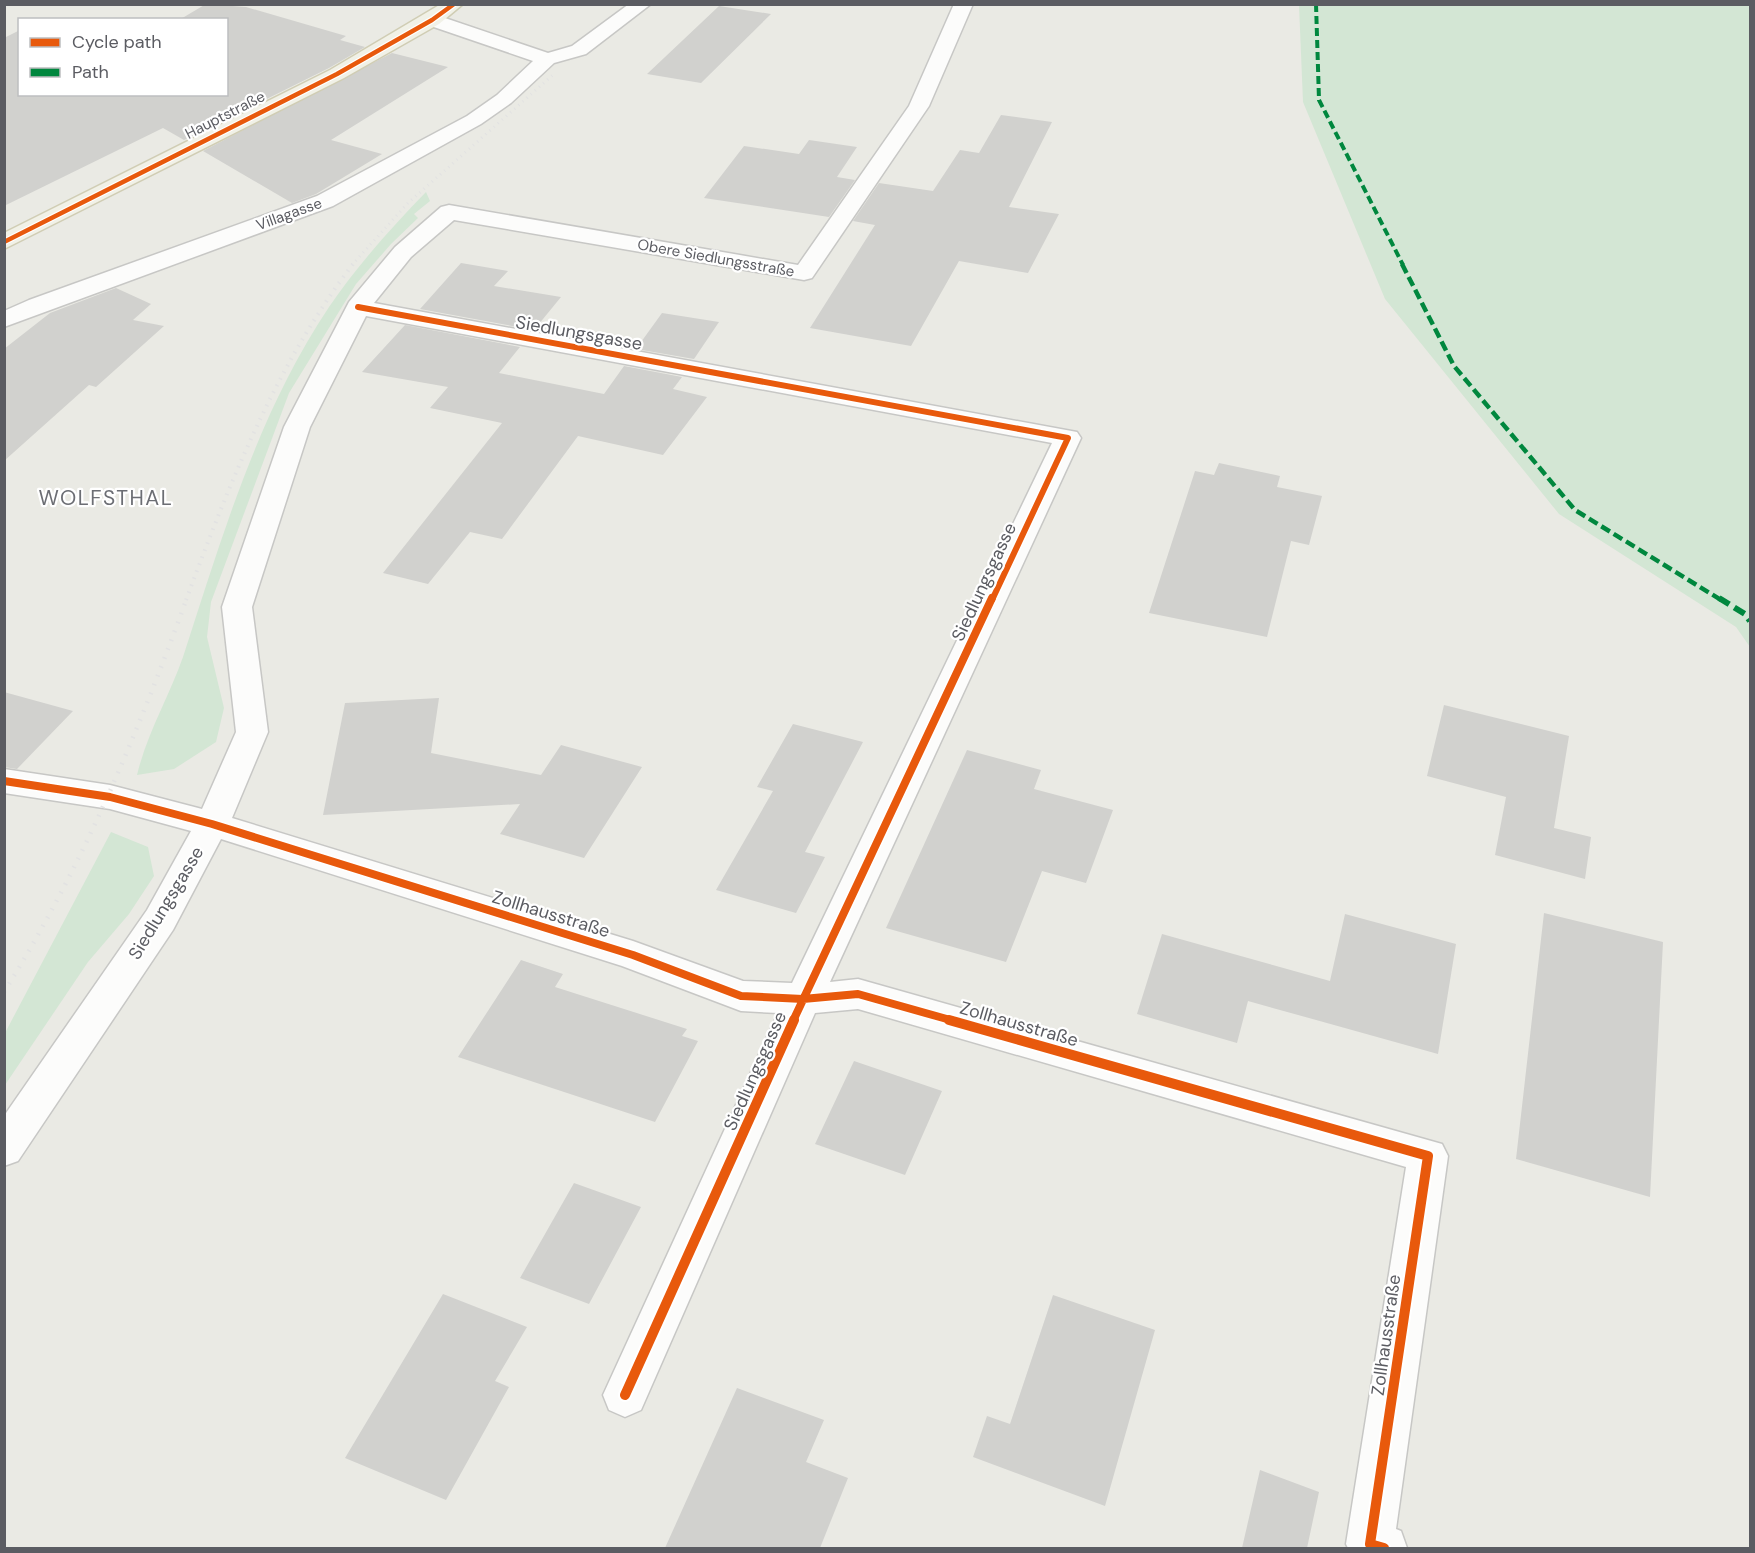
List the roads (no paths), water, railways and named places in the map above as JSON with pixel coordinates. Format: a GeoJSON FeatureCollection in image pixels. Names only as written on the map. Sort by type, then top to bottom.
{"type":"FeatureCollection","features":[{"type":"Feature","properties":{"kind":"main road","name":"Hauptstraße"},"geometry":{"type":"LineString","coordinates":[[4,242],[337,74],[432,20],[454,4]]}},
{"type":"Feature","properties":{"kind":"street","name":"Villagasse"},"geometry":{"type":"LineString","coordinates":[[4,320],[38,305],[325,201],[474,120],[504,99],[547,59],[579,50],[642,4]]}},
{"type":"Feature","properties":{"kind":"street","name":"Obere Siedlungsstraße"},"geometry":{"type":"LineString","coordinates":[[358,307],[404,252],[449,213],[804,273],[919,106],[964,4]]}},
{"type":"Feature","properties":{"kind":"street"},"geometry":{"type":"LineString","coordinates":[[432,20],[547,59]]}},
{"type":"Feature","properties":{"kind":"street","name":"Siedlungsgasse"},"geometry":{"type":"LineString","coordinates":[[4,1149],[160,920],[212,824],[252,732],[237,608],[297,427],[358,307],[1068,438],[803,999],[625,1395]]}},
{"type":"Feature","properties":{"kind":"street","name":"Zollhausstraße"},"geometry":{"type":"LineString","coordinates":[[4,781],[110,797],[212,824],[633,955],[741,996],[803,999],[858,994],[1428,1156],[1370,1544],[1384,1548]]}},
{"type":"Feature","properties":{"kind":"railway"},"geometry":{"type":"LineString","coordinates":[[352,265],[408,203],[554,74]]}},
{"type":"Feature","properties":{"kind":"railway"},"geometry":{"type":"LineString","coordinates":[[186,600],[257,426],[301,343],[353,264]]}},
{"type":"Feature","properties":{"kind":"railway"},"geometry":{"type":"LineString","coordinates":[[4,992],[59,897],[106,800],[128,751],[187,598]]}},
{"type":"Feature","properties":{"kind":"district","name":"WOLFSTHAL"},"geometry":{"type":"Point","coordinates":[106,498]}}]}
